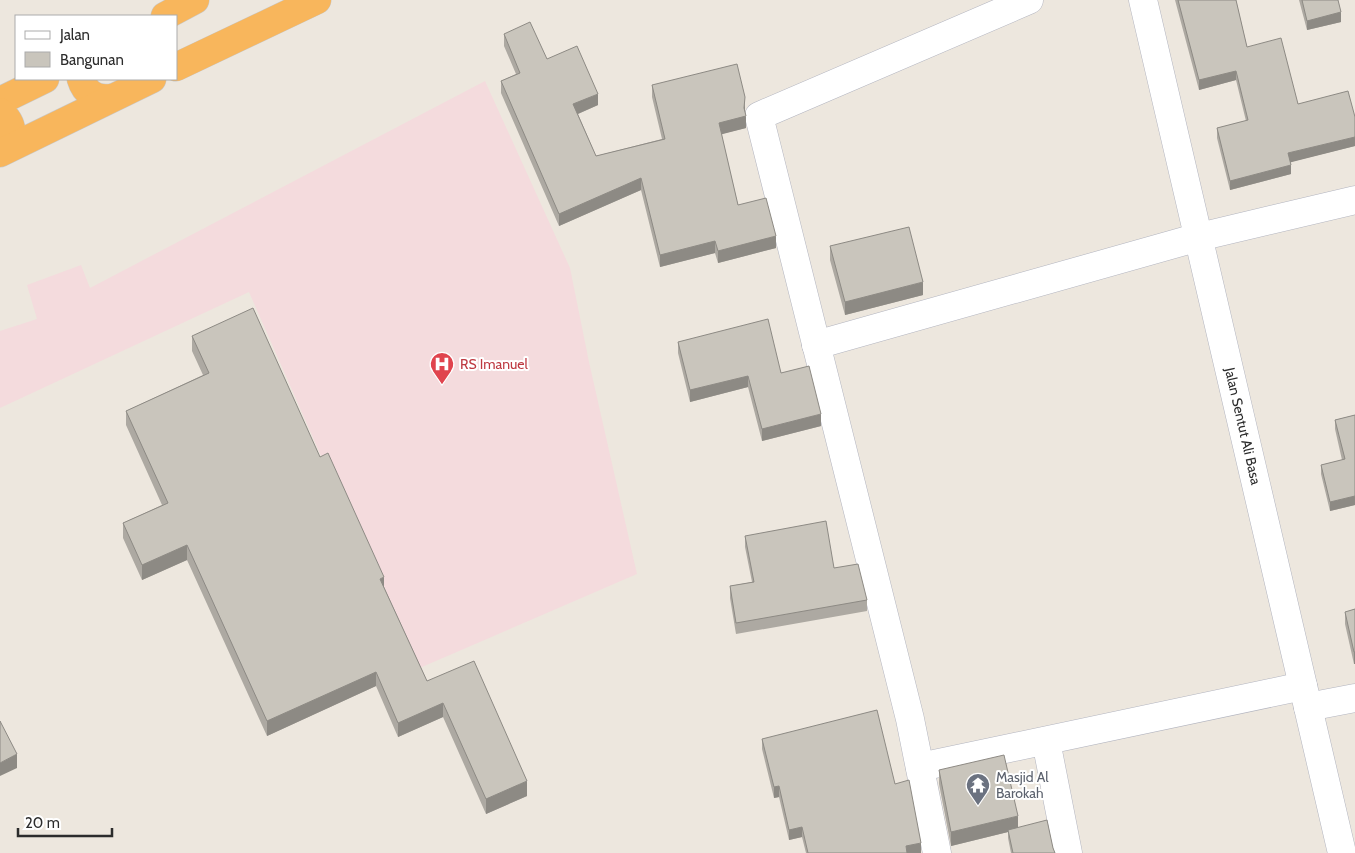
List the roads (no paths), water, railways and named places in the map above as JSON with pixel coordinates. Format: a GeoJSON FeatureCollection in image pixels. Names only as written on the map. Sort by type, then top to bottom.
{"type":"FeatureCollection","features":[{"type":"Feature","properties":{"kind":"highway"},"geometry":{"type":"LineString","coordinates":[[167,15],[195,0]]}},
{"type":"Feature","properties":{"kind":"highway"},"geometry":{"type":"LineString","coordinates":[[178,66],[317,0]]}},
{"type":"Feature","properties":{"kind":"highway"},"geometry":{"type":"LineString","coordinates":[[0,101],[43,80]]}},
{"type":"Feature","properties":{"kind":"highway"},"geometry":{"type":"LineString","coordinates":[[81,80],[85,88],[94,96],[105,99],[110,98]]}},
{"type":"Feature","properties":{"kind":"highway"},"geometry":{"type":"LineString","coordinates":[[2,152],[150,80]]}},
{"type":"Feature","properties":{"kind":"highway"},"geometry":{"type":"LineString","coordinates":[[0,112],[12,127],[11,140],[2,152]]}},
{"type":"Feature","properties":{"kind":"street"},"geometry":{"type":"LineString","coordinates":[[937,853],[908,709],[759,116],[1029,0]]}},
{"type":"Feature","properties":{"kind":"street","name":"Jalan Sentut Ali Basa"},"geometry":{"type":"LineString","coordinates":[[1144,0],[1342,853]]}},
{"type":"Feature","properties":{"kind":"street"},"geometry":{"type":"LineString","coordinates":[[816,345],[1199,237],[1355,200]]}},
{"type":"Feature","properties":{"kind":"street"},"geometry":{"type":"LineString","coordinates":[[920,766],[1046,741],[1305,697],[1355,698]]}},
{"type":"Feature","properties":{"kind":"street"},"geometry":{"type":"LineString","coordinates":[[1046,741],[1068,853]]}},
{"type":"Feature","properties":{"kind":"place","name":"RS Imanuel"},"geometry":{"type":"Point","coordinates":[442,385]}},
{"type":"Feature","properties":{"kind":"place","name":"Masjid Al Barokah"},"geometry":{"type":"Point","coordinates":[978,806]}}]}
